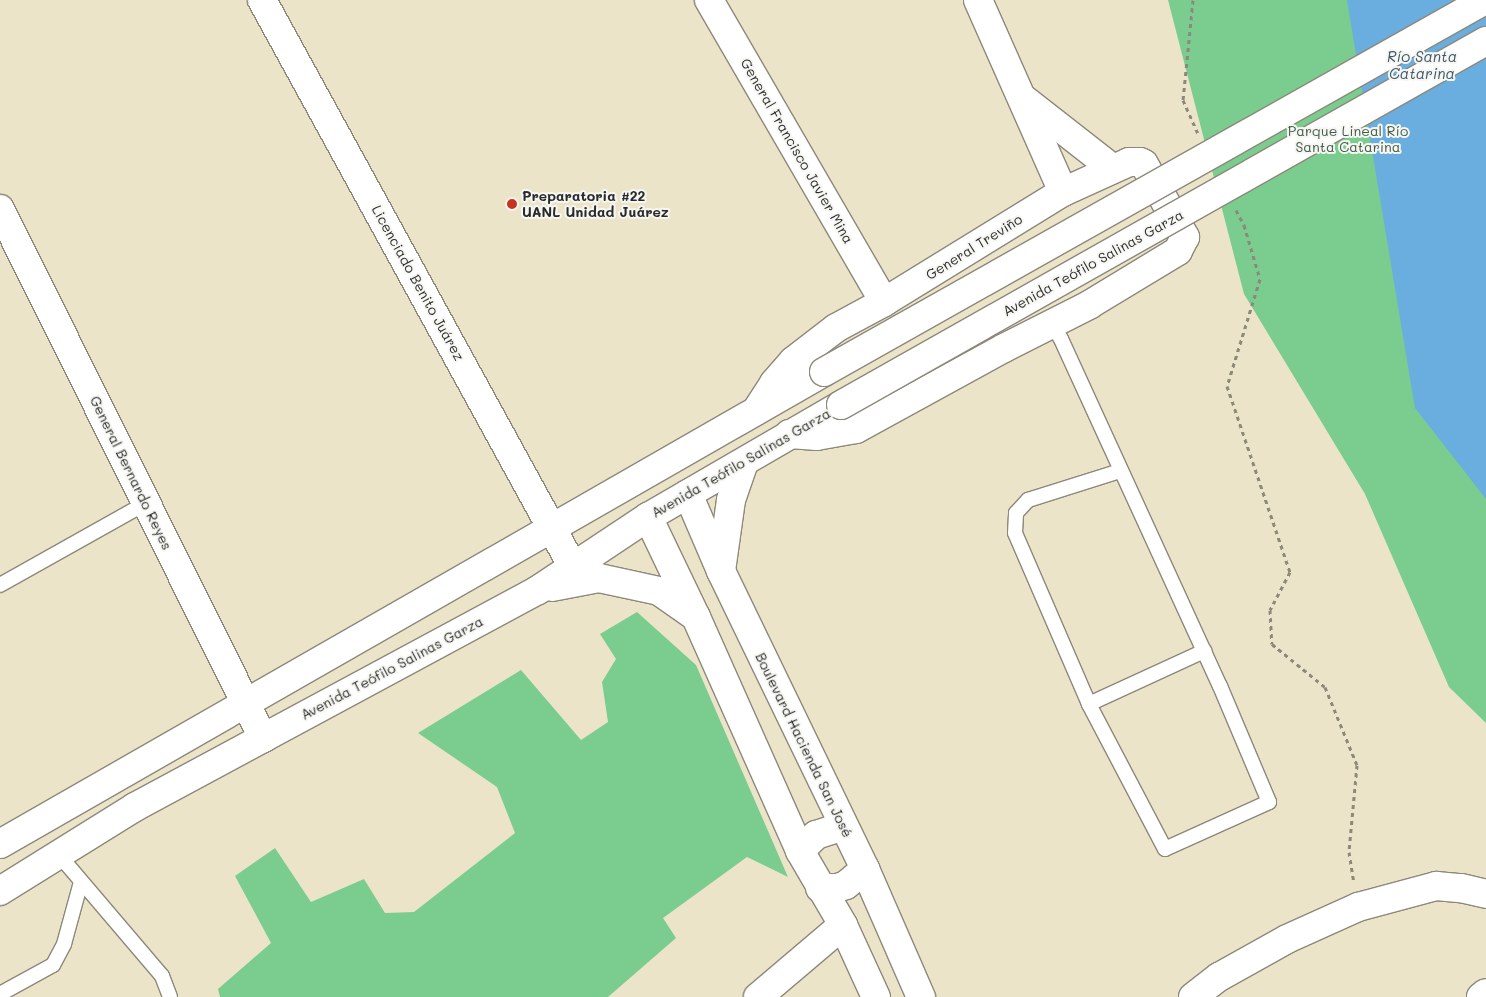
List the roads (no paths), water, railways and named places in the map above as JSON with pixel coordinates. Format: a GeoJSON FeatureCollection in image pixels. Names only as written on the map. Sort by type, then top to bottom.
{"type":"FeatureCollection","features":[{"type":"Feature","properties":{"kind":"street","name":"Licenciado Benito Juárez"},"geometry":{"type":"LineString","coordinates":[[262,0],[573,567]]}},
{"type":"Feature","properties":{"kind":"street","name":"General Francisco Javier Mina"},"geometry":{"type":"LineString","coordinates":[[709,0],[884,302]]}},
{"type":"Feature","properties":{"kind":"street"},"geometry":{"type":"LineString","coordinates":[[978,0],[1063,192]]}},
{"type":"Feature","properties":{"kind":"street"},"geometry":{"type":"LineString","coordinates":[[0,844],[553,529],[756,410],[1485,0]]}},
{"type":"Feature","properties":{"kind":"street","name":"Avenida Teófilo Salinas Garza"},"geometry":{"type":"LineString","coordinates":[[0,890],[136,807],[538,590],[648,517],[790,434],[1486,41]]}},
{"type":"Feature","properties":{"kind":"street"},"geometry":{"type":"LineString","coordinates":[[790,434],[817,436],[856,429],[1089,305],[1178,251],[1183,244],[1185,237],[1144,164],[1140,162],[1121,165],[1022,98]]}},
{"type":"Feature","properties":{"kind":"street","name":"General Treviño"},"geometry":{"type":"LineString","coordinates":[[756,410],[774,383],[793,361],[836,328],[884,302],[1063,192],[1121,165]]}},
{"type":"Feature","properties":{"kind":"street","name":"General Bernardo Reyes"},"geometry":{"type":"LineString","coordinates":[[0,209],[263,738]]}},
{"type":"Feature","properties":{"kind":"street"},"geometry":{"type":"LineString","coordinates":[[720,571],[731,500],[744,462]]}},
{"type":"Feature","properties":{"kind":"street","name":"Boulevard Hacienda San José"},"geometry":{"type":"LineString","coordinates":[[688,494],[720,571],[865,869],[921,997]]}},
{"type":"Feature","properties":{"kind":"street"},"geometry":{"type":"LineString","coordinates":[[648,517],[696,616],[800,851],[843,925],[876,997]]}},
{"type":"Feature","properties":{"kind":"street"},"geometry":{"type":"LineString","coordinates":[[538,590],[599,578],[660,591],[696,616]]}},
{"type":"Feature","properties":{"kind":"street"},"geometry":{"type":"LineString","coordinates":[[800,851],[816,836],[843,826]]}},
{"type":"Feature","properties":{"kind":"street"},"geometry":{"type":"LineString","coordinates":[[820,888],[837,888],[846,885],[865,869]]}},
{"type":"Feature","properties":{"kind":"street"},"geometry":{"type":"LineString","coordinates":[[1193,997],[1219,977],[1287,939],[1358,907],[1436,886],[1461,888],[1486,894]]}},
{"type":"Feature","properties":{"kind":"street"},"geometry":{"type":"LineString","coordinates":[[758,997],[843,925]]}},
{"type":"Feature","properties":{"kind":"street"},"geometry":{"type":"LineString","coordinates":[[1481,997],[1486,993]]}},
{"type":"Feature","properties":{"kind":"lane"},"geometry":{"type":"LineString","coordinates":[[1052,324],[1204,651],[1270,802],[1165,849],[1090,704],[1015,533],[1016,513],[1028,500],[1120,471]]}},
{"type":"Feature","properties":{"kind":"lane"},"geometry":{"type":"LineString","coordinates":[[0,585],[146,503]]}},
{"type":"Feature","properties":{"kind":"lane"},"geometry":{"type":"LineString","coordinates":[[1090,704],[1204,651]]}},
{"type":"Feature","properties":{"kind":"lane"},"geometry":{"type":"LineString","coordinates":[[59,855],[162,976],[170,997]]}},
{"type":"Feature","properties":{"kind":"lane"},"geometry":{"type":"LineString","coordinates":[[0,994],[53,965],[64,944],[81,882]]}},
{"type":"Feature","properties":{"kind":"water","name":"Río Santa Catarina"},"geometry":{"type":"Polygon","coordinates":[[[1347,0],[1486,0],[1486,499],[1415,408],[1347,0]]]}},
{"type":"Feature","properties":{"kind":"place","name":"Preparatoria #22 UANL Unidad Juárez"},"geometry":{"type":"Point","coordinates":[512,204]}},
{"type":"Feature","properties":{"kind":"park label","name":"Parque Lineal Río Santa Catarina"},"geometry":{"type":"Point","coordinates":[1348,140]}}]}
